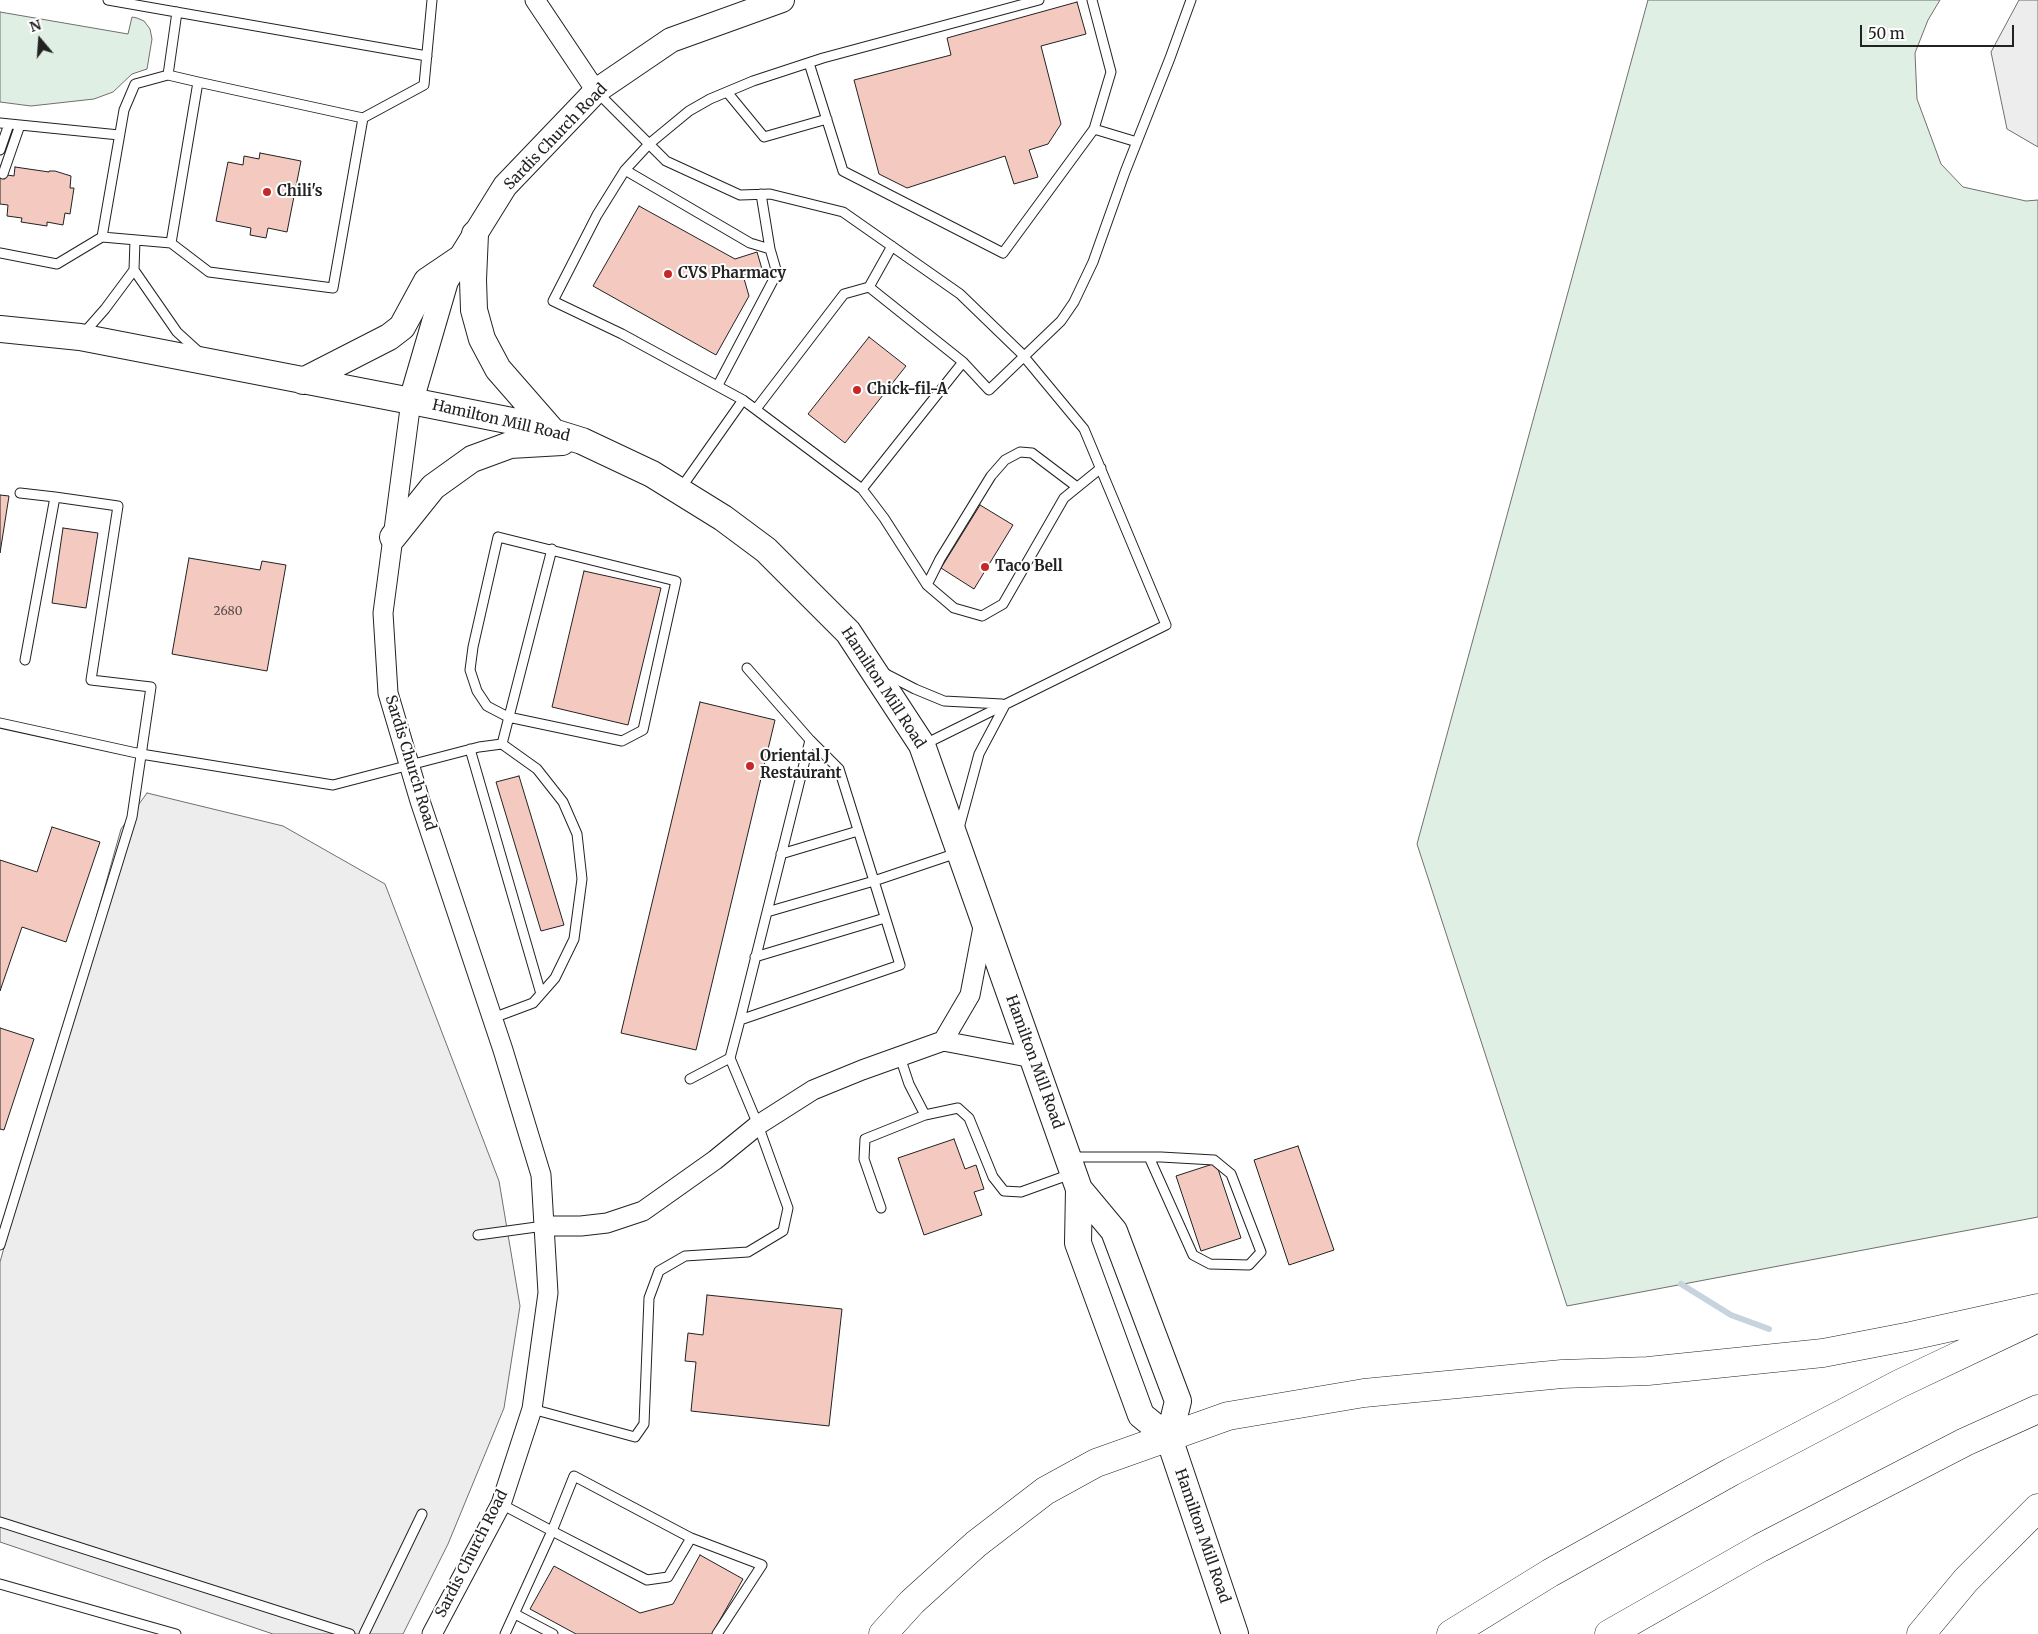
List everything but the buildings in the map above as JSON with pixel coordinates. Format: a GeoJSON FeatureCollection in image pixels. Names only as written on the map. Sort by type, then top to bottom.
{"type":"FeatureCollection","features":[{"type":"Feature","properties":{"kind":"highway"},"geometry":{"type":"LineString","coordinates":[[883,1634],[912,1602],[976,1544],[1045,1492],[1096,1463],[1228,1416],[1364,1393],[1562,1374],[1648,1371],[1824,1352],[1911,1336],[2038,1308]]}},
{"type":"Feature","properties":{"kind":"highway"},"geometry":{"type":"LineString","coordinates":[[1451,1634],[1550,1573],[1731,1472],[1899,1384],[2038,1318]]}},
{"type":"Feature","properties":{"kind":"highway"},"geometry":{"type":"LineString","coordinates":[[1609,1634],[1768,1543],[1965,1442],[2038,1409]]}},
{"type":"Feature","properties":{"kind":"highway"},"geometry":{"type":"LineString","coordinates":[[1921,1634],[1966,1580],[2038,1508]]}},
{"type":"Feature","properties":{"kind":"main road"},"geometry":{"type":"LineString","coordinates":[[476,234],[473,280],[474,310],[482,339],[498,369],[553,432]]}},
{"type":"Feature","properties":{"kind":"main road"},"geometry":{"type":"LineString","coordinates":[[303,381],[389,337],[402,327],[427,280],[458,260]]}},
{"type":"Feature","properties":{"kind":"main road","name":"Hamilton Mill Road"},"geometry":{"type":"LineString","coordinates":[[0,329],[80,337],[211,362],[517,422],[582,441],[652,474],[724,518],[766,550],[848,632],[922,745],[1073,1173],[1078,1243],[1141,1415],[1169,1438],[1235,1634]]}},
{"type":"Feature","properties":{"kind":"main road"},"geometry":{"type":"LineString","coordinates":[[393,537],[434,487],[472,459],[510,445],[582,441]]}},
{"type":"Feature","properties":{"kind":"main road","name":"Hamilton Mill Road"},"geometry":{"type":"LineString","coordinates":[[1073,1173],[1114,1231],[1178,1401],[1169,1438]]}},
{"type":"Feature","properties":{"kind":"street"},"geometry":{"type":"LineString","coordinates":[[535,0],[596,91]]}},
{"type":"Feature","properties":{"kind":"street","name":"Sardis Church Road"},"geometry":{"type":"LineString","coordinates":[[432,1634],[501,1504],[532,1409],[548,1293],[541,1175],[493,1018],[410,766],[388,693],[383,613],[411,401],[446,281],[505,186],[596,91],[671,40],[782,0]]}},
{"type":"Feature","properties":{"kind":"street"},"geometry":{"type":"LineString","coordinates":[[943,1041],[970,995],[984,922]]}},
{"type":"Feature","properties":{"kind":"street"},"geometry":{"type":"LineString","coordinates":[[544,1226],[581,1226],[607,1222],[643,1211],[715,1160],[758,1125],[813,1090],[943,1041],[1032,1058]]}},
{"type":"Feature","properties":{"kind":"lane"},"geometry":{"type":"LineString","coordinates":[[108,0],[427,56]]}},
{"type":"Feature","properties":{"kind":"lane"},"geometry":{"type":"LineString","coordinates":[[102,237],[124,110],[135,84],[168,75],[363,118],[424,85],[432,0]]}},
{"type":"Feature","properties":{"kind":"lane"},"geometry":{"type":"LineString","coordinates":[[1039,0],[809,63],[754,81],[689,111],[649,144],[625,170],[597,215],[553,301],[622,334],[743,400],[862,489],[884,518],[927,585],[954,608],[982,616],[1003,604],[1064,498],[1101,468]]}},
{"type":"Feature","properties":{"kind":"lane"},"geometry":{"type":"LineString","coordinates":[[809,63],[843,171],[1003,253],[1094,129],[1112,72],[1092,0]]}},
{"type":"Feature","properties":{"kind":"lane"},"geometry":{"type":"LineString","coordinates":[[869,287],[963,362],[990,390],[1061,321],[1074,302],[1094,262],[1191,0]]}},
{"type":"Feature","properties":{"kind":"lane"},"geometry":{"type":"LineString","coordinates":[[168,75],[177,12]]}},
{"type":"Feature","properties":{"kind":"lane"},"geometry":{"type":"LineString","coordinates":[[171,242],[198,82]]}},
{"type":"Feature","properties":{"kind":"lane"},"geometry":{"type":"LineString","coordinates":[[596,91],[666,162],[740,194],[770,194],[842,212],[892,246],[960,294],[1024,357],[1084,429],[1166,625],[922,745]]}},
{"type":"Feature","properties":{"kind":"lane"},"geometry":{"type":"LineString","coordinates":[[727,92],[764,137],[827,119]]}},
{"type":"Feature","properties":{"kind":"lane"},"geometry":{"type":"LineString","coordinates":[[0,253],[57,264],[102,237],[171,242],[208,272],[333,288],[363,118]]}},
{"type":"Feature","properties":{"kind":"lane"},"geometry":{"type":"LineString","coordinates":[[0,150],[4,123],[120,135]]}},
{"type":"Feature","properties":{"kind":"lane"},"geometry":{"type":"LineString","coordinates":[[2,174],[20,125]]}},
{"type":"Feature","properties":{"kind":"lane"},"geometry":{"type":"LineString","coordinates":[[1094,129],[1137,142]]}},
{"type":"Feature","properties":{"kind":"lane"},"geometry":{"type":"LineString","coordinates":[[625,170],[750,243],[770,249]]}},
{"type":"Feature","properties":{"kind":"lane"},"geometry":{"type":"LineString","coordinates":[[718,385],[777,273],[770,249],[761,194]]}},
{"type":"Feature","properties":{"kind":"lane"},"geometry":{"type":"LineString","coordinates":[[80,337],[105,309],[134,270],[136,240]]}},
{"type":"Feature","properties":{"kind":"lane"},"geometry":{"type":"LineString","coordinates":[[756,409],[844,294],[869,287],[892,246]]}},
{"type":"Feature","properties":{"kind":"lane"},"geometry":{"type":"LineString","coordinates":[[134,270],[177,332],[211,362]]}},
{"type":"Feature","properties":{"kind":"lane"},"geometry":{"type":"LineString","coordinates":[[862,489],[963,362]]}},
{"type":"Feature","properties":{"kind":"lane"},"geometry":{"type":"LineString","coordinates":[[679,490],[743,400]]}},
{"type":"Feature","properties":{"kind":"lane"},"geometry":{"type":"LineString","coordinates":[[927,585],[940,559],[981,492],[1005,460],[1020,452],[1032,453],[1077,488]]}},
{"type":"Feature","properties":{"kind":"lane"},"geometry":{"type":"LineString","coordinates":[[0,1245],[132,817],[151,687],[91,680],[118,506],[20,493]]}},
{"type":"Feature","properties":{"kind":"lane"},"geometry":{"type":"LineString","coordinates":[[25,660],[55,497]]}},
{"type":"Feature","properties":{"kind":"lane"},"geometry":{"type":"LineString","coordinates":[[498,537],[676,581],[643,730],[622,741],[508,717],[487,706],[477,692],[470,670],[473,647],[498,537]]}},
{"type":"Feature","properties":{"kind":"lane"},"geometry":{"type":"LineString","coordinates":[[502,744],[552,550]]}},
{"type":"Feature","properties":{"kind":"lane"},"geometry":{"type":"LineString","coordinates":[[870,665],[915,690],[944,701],[1005,704]]}},
{"type":"Feature","properties":{"kind":"lane"},"geometry":{"type":"LineString","coordinates":[[740,1020],[900,965],[839,768],[810,740],[747,668]]}},
{"type":"Feature","properties":{"kind":"lane"},"geometry":{"type":"LineString","coordinates":[[767,912],[874,881],[958,846],[979,754],[1005,704]]}},
{"type":"Feature","properties":{"kind":"lane"},"geometry":{"type":"LineString","coordinates":[[0,723],[141,754],[333,785],[470,749],[502,744],[537,769],[562,802],[577,834],[582,879],[574,939],[555,978],[533,1003],[493,1018]]}},
{"type":"Feature","properties":{"kind":"lane"},"geometry":{"type":"LineString","coordinates":[[532,1409],[635,1437],[644,1424],[649,1298],[659,1271],[685,1256],[748,1252],[783,1231],[788,1208],[758,1125],[730,1058],[810,740]]}},
{"type":"Feature","properties":{"kind":"lane"},"geometry":{"type":"LineString","coordinates":[[470,749],[541,994]]}},
{"type":"Feature","properties":{"kind":"lane"},"geometry":{"type":"LineString","coordinates":[[781,854],[858,831]]}},
{"type":"Feature","properties":{"kind":"lane"},"geometry":{"type":"LineString","coordinates":[[755,957],[885,918]]}},
{"type":"Feature","properties":{"kind":"lane"},"geometry":{"type":"LineString","coordinates":[[900,1057],[909,1084],[926,1115]]}},
{"type":"Feature","properties":{"kind":"lane"},"geometry":{"type":"LineString","coordinates":[[690,1079],[730,1058]]}},
{"type":"Feature","properties":{"kind":"lane"},"geometry":{"type":"LineString","coordinates":[[882,1208],[864,1159],[865,1139],[926,1115],[958,1108],[970,1118],[994,1177],[1004,1191],[1021,1192],[1073,1173],[1149,1157],[1214,1160],[1231,1174],[1261,1252],[1249,1265],[1210,1264],[1193,1255],[1149,1157]]}},
{"type":"Feature","properties":{"kind":"lane"},"geometry":{"type":"LineString","coordinates":[[478,1235],[544,1226]]}},
{"type":"Feature","properties":{"kind":"lane"},"geometry":{"type":"LineString","coordinates":[[505,1634],[552,1531],[574,1476],[691,1538],[762,1565],[717,1634]]}},
{"type":"Feature","properties":{"kind":"lane"},"geometry":{"type":"LineString","coordinates":[[501,1504],[646,1580],[668,1576],[691,1538]]}},
{"type":"Feature","properties":{"kind":"lane"},"geometry":{"type":"LineString","coordinates":[[364,1634],[422,1514]]}},
{"type":"Feature","properties":{"kind":"lane"},"geometry":{"type":"LineString","coordinates":[[0,1522],[350,1634]]}},
{"type":"Feature","properties":{"kind":"lane"},"geometry":{"type":"LineString","coordinates":[[0,1584],[176,1634]]}},
{"type":"Feature","properties":{"kind":"lane"},"geometry":{"type":"LineString","coordinates":[[515,1614],[553,1634]]}},
{"type":"Feature","properties":{"kind":"green space"},"geometry":{"type":"Polygon","coordinates":[[[1648,0],[1940,0],[1928,20],[1915,53],[1917,99],[1941,164],[1963,187],[2026,201],[2038,200],[2038,1217],[1567,1306],[1417,844],[1648,0]]]}},
{"type":"Feature","properties":{"kind":"green space"},"geometry":{"type":"Polygon","coordinates":[[[0,12],[128,34],[132,17],[137,18],[144,21],[150,29],[152,39],[147,69],[132,74],[113,92],[94,99],[31,106],[0,102],[0,12]]]}},
{"type":"Feature","properties":{"kind":"shaded area"},"geometry":{"type":"Polygon","coordinates":[[[2019,0],[2038,0],[2038,147],[2007,129],[1991,52],[2019,0]]]}},
{"type":"Feature","properties":{"kind":"shaded area"},"geometry":{"type":"Polygon","coordinates":[[[147,793],[283,826],[385,884],[499,1181],[520,1306],[504,1408],[448,1544],[403,1634],[273,1634],[0,1542],[0,1262],[121,829],[147,793]]]}},
{"type":"Feature","properties":{"kind":"waterway"},"geometry":{"type":"LineString","coordinates":[[1681,1284],[1731,1315],[1769,1329]]}},
{"type":"Feature","properties":{"kind":"place","name":"Chili's"},"geometry":{"type":"Point","coordinates":[267,192]}},
{"type":"Feature","properties":{"kind":"place","name":"CVS Pharmacy"},"geometry":{"type":"Point","coordinates":[668,274]}},
{"type":"Feature","properties":{"kind":"place","name":"Chick-fil-A"},"geometry":{"type":"Point","coordinates":[857,390]}},
{"type":"Feature","properties":{"kind":"place","name":"Taco Bell"},"geometry":{"type":"Point","coordinates":[985,567]}},
{"type":"Feature","properties":{"kind":"place","name":"Oriental J Restaurant"},"geometry":{"type":"Point","coordinates":[750,766]}}]}
